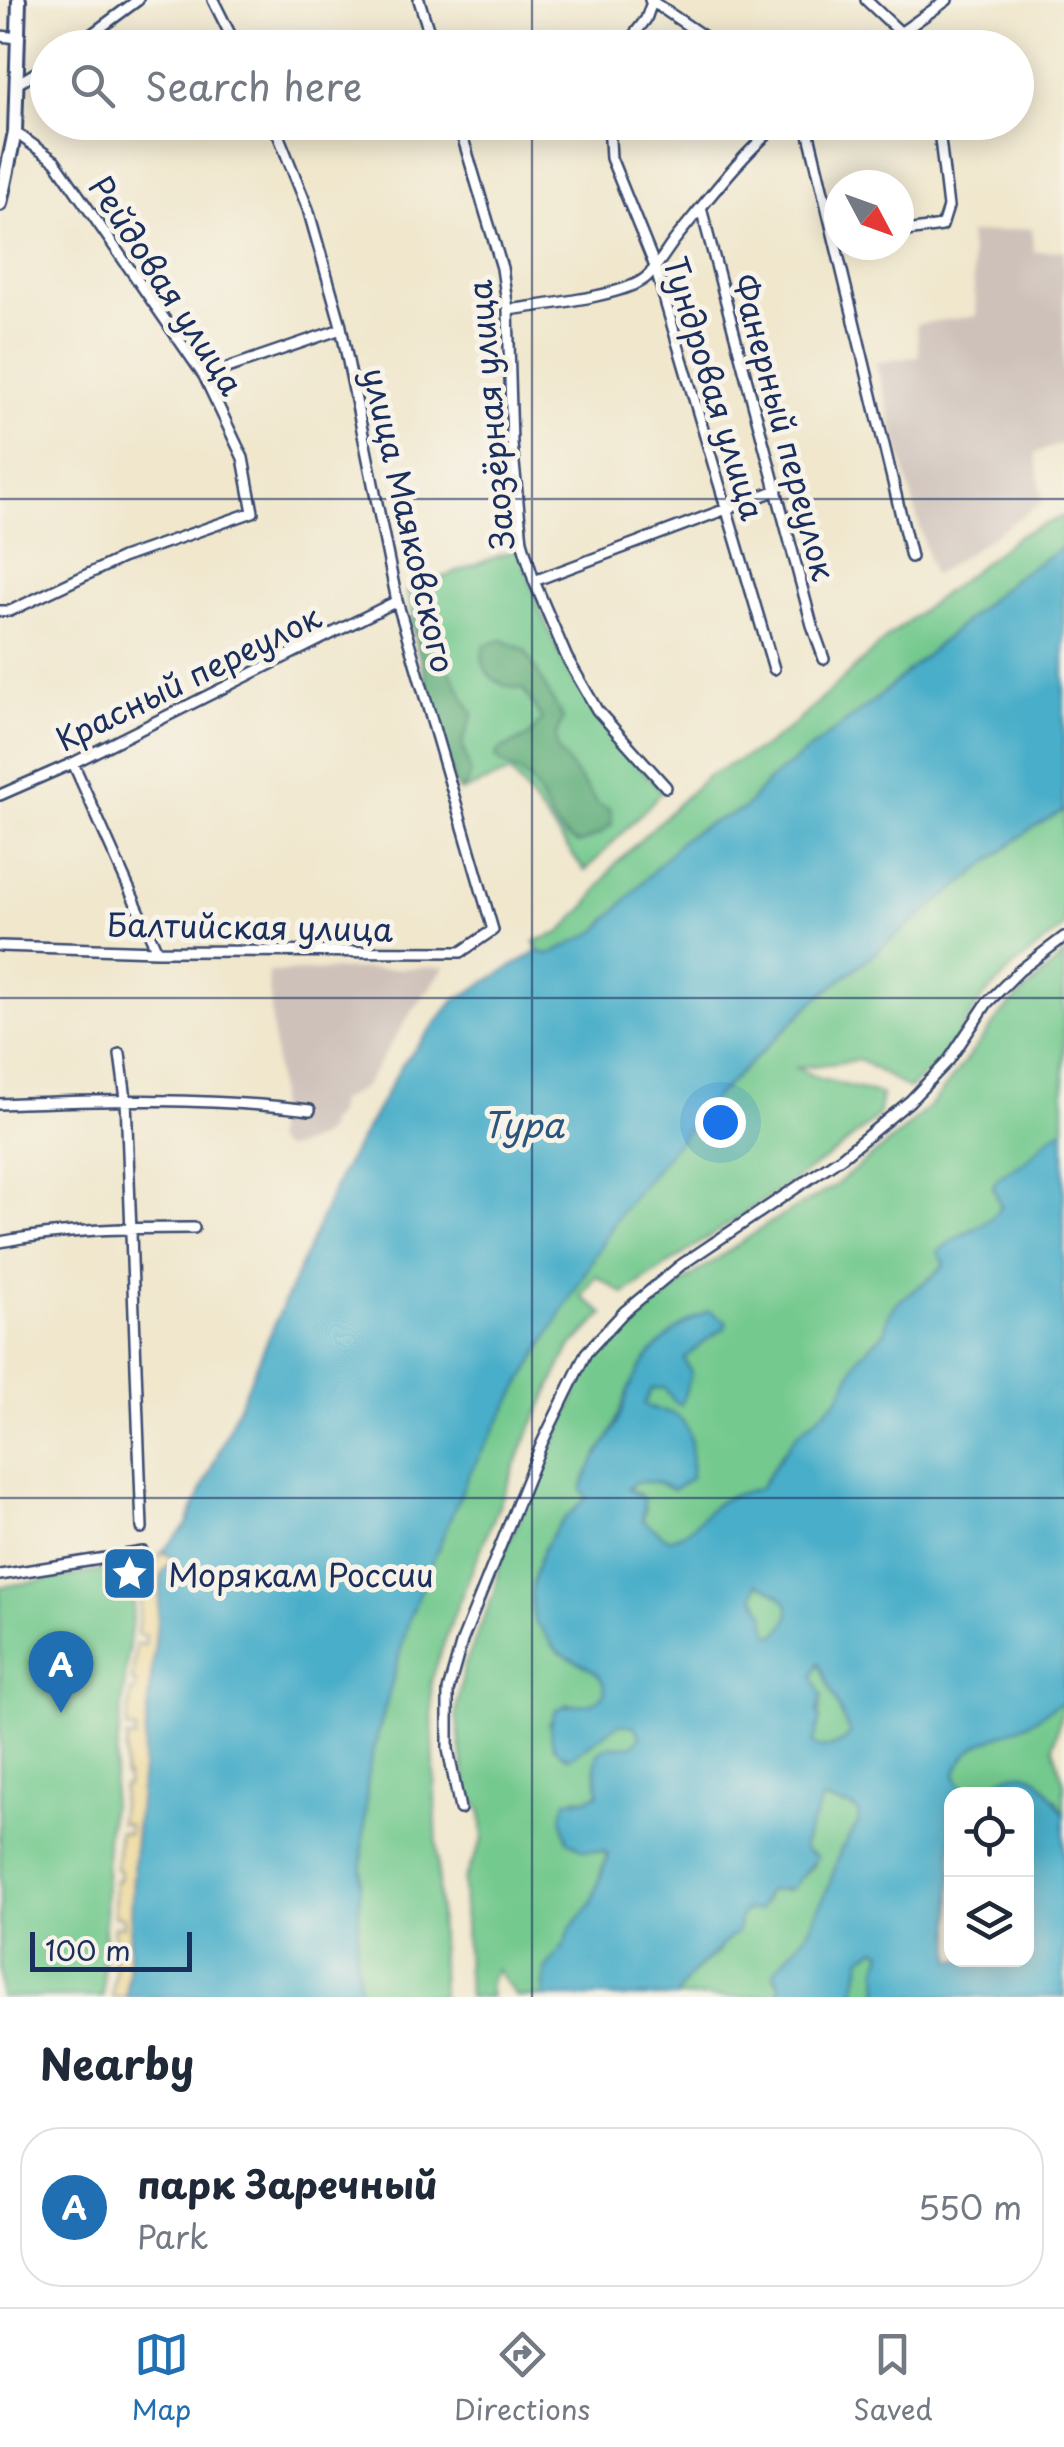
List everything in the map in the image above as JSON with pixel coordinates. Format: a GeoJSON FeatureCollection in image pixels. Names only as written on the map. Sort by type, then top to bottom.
{"type":"FeatureCollection","features":[{"type":"Feature","properties":{"kind":"street"},"geometry":{"type":"LineString","coordinates":[[0,201],[15,132],[19,0]]}},
{"type":"Feature","properties":{"kind":"street"},"geometry":{"type":"LineString","coordinates":[[97,30],[138,0]]}},
{"type":"Feature","properties":{"kind":"street"},"geometry":{"type":"LineString","coordinates":[[212,0],[228,30]]}},
{"type":"Feature","properties":{"kind":"street"},"geometry":{"type":"LineString","coordinates":[[419,0],[428,30]]}},
{"type":"Feature","properties":{"kind":"street"},"geometry":{"type":"LineString","coordinates":[[866,0],[898,30]]}},
{"type":"Feature","properties":{"kind":"street"},"geometry":{"type":"LineString","coordinates":[[903,30],[947,0]]}},
{"type":"Feature","properties":{"kind":"street"},"geometry":{"type":"LineString","coordinates":[[638,30],[651,1],[694,30]]}},
{"type":"Feature","properties":{"kind":"street"},"geometry":{"type":"LineString","coordinates":[[0,36],[19,38]]}},
{"type":"Feature","properties":{"kind":"street"},"geometry":{"type":"LineString","coordinates":[[17,84],[30,76]]}},
{"type":"Feature","properties":{"kind":"street","name":"Рейдовая улица"},"geometry":{"type":"LineString","coordinates":[[0,611],[10,611],[122,558],[253,512],[243,458],[204,376],[55,161],[15,132]]}},
{"type":"Feature","properties":{"kind":"street","name":"улица Маяковского"},"geometry":{"type":"LineString","coordinates":[[281,140],[308,209],[341,329],[396,601],[493,930]]}},
{"type":"Feature","properties":{"kind":"street","name":"Заозёрная улица"},"geometry":{"type":"LineString","coordinates":[[464,140],[502,268],[508,310],[512,444],[522,541],[534,580],[567,658],[598,710],[666,787]]}},
{"type":"Feature","properties":{"kind":"street","name":"Тундровая улица"},"geometry":{"type":"LineString","coordinates":[[610,140],[612,158],[654,264],[774,670]]}},
{"type":"Feature","properties":{"kind":"street"},"geometry":{"type":"LineString","coordinates":[[508,310],[573,300],[626,287],[647,277],[700,208],[760,140]]}},
{"type":"Feature","properties":{"kind":"street"},"geometry":{"type":"LineString","coordinates":[[811,140],[824,190]]}},
{"type":"Feature","properties":{"kind":"street"},"geometry":{"type":"LineString","coordinates":[[914,230],[942,226],[948,207],[940,140]]}},
{"type":"Feature","properties":{"kind":"street","name":"Фанерный переулок"},"geometry":{"type":"LineString","coordinates":[[700,208],[824,658]]}},
{"type":"Feature","properties":{"kind":"street"},"geometry":{"type":"LineString","coordinates":[[841,260],[875,417],[911,556]]}},
{"type":"Feature","properties":{"kind":"street"},"geometry":{"type":"LineString","coordinates":[[204,376],[341,329]]}},
{"type":"Feature","properties":{"kind":"street"},"geometry":{"type":"LineString","coordinates":[[534,580],[777,490]]}},
{"type":"Feature","properties":{"kind":"street","name":"Красный переулок"},"geometry":{"type":"LineString","coordinates":[[0,795],[73,763],[396,601]]}},
{"type":"Feature","properties":{"kind":"street"},"geometry":{"type":"LineString","coordinates":[[73,763],[157,951]]}},
{"type":"Feature","properties":{"kind":"street","name":"Балтийская улица"},"geometry":{"type":"LineString","coordinates":[[0,946],[462,952],[493,930]]}},
{"type":"Feature","properties":{"kind":"street"},"geometry":{"type":"LineString","coordinates":[[460,1809],[448,1749],[448,1691],[542,1443],[586,1353],[624,1312],[681,1265],[842,1158],[910,1101],[949,1060],[987,1003],[1018,972],[1064,937]]}},
{"type":"Feature","properties":{"kind":"street"},"geometry":{"type":"LineString","coordinates":[[120,1054],[126,1098],[142,1528]]}},
{"type":"Feature","properties":{"kind":"street"},"geometry":{"type":"LineString","coordinates":[[0,1104],[126,1098],[310,1110]]}},
{"type":"Feature","properties":{"kind":"street"},"geometry":{"type":"LineString","coordinates":[[0,1242],[38,1234],[194,1228]]}},
{"type":"Feature","properties":{"kind":"street"},"geometry":{"type":"LineString","coordinates":[[0,1575],[143,1552]]}},
{"type":"Feature","properties":{"kind":"shaded area"},"geometry":{"type":"Polygon","coordinates":[[[1032,228],[1034,252],[1064,250],[1064,443],[1035,453],[1043,502],[933,576],[876,363],[919,356],[916,324],[977,316],[969,234],[1032,228]]]}},
{"type":"Feature","properties":{"kind":"shaded area"},"geometry":{"type":"Polygon","coordinates":[[[445,967],[364,1087],[338,1102],[328,1129],[317,1139],[296,1147],[283,1149],[273,1141],[278,1095],[268,972],[445,967]]]}},
{"type":"Feature","properties":{"kind":"green space"},"geometry":{"type":"Polygon","coordinates":[[[1064,516],[1064,547],[1014,578],[874,701],[769,780],[744,809],[683,839],[597,931],[549,955],[538,951],[535,941],[560,933],[588,904],[615,864],[706,777],[764,747],[796,723],[889,636],[1019,535],[1064,516]]]}},
{"type":"Feature","properties":{"kind":"green space"},"geometry":{"type":"Polygon","coordinates":[[[520,548],[541,611],[569,671],[609,730],[662,792],[585,871],[511,772],[460,792],[407,591],[520,548]]]}},
{"type":"Feature","properties":{"kind":"green space"},"geometry":{"type":"Polygon","coordinates":[[[419,613],[473,714],[462,744],[471,774],[464,789],[453,783],[410,620],[419,613]]]}},
{"type":"Feature","properties":{"kind":"green space"},"geometry":{"type":"Polygon","coordinates":[[[502,640],[525,650],[563,719],[556,735],[557,749],[599,805],[610,809],[612,824],[579,844],[552,821],[531,782],[496,757],[498,751],[529,736],[542,719],[523,689],[497,682],[486,671],[484,645],[502,640]]]}},
{"type":"Feature","properties":{"kind":"green space"},"geometry":{"type":"Polygon","coordinates":[[[1064,810],[1064,927],[1013,967],[981,1000],[942,1059],[909,1089],[860,1060],[796,1068],[821,1079],[882,1095],[878,1116],[837,1151],[624,1294],[596,1276],[582,1297],[604,1314],[569,1349],[528,1435],[454,1614],[431,1681],[442,1997],[360,1997],[356,1954],[368,1771],[409,1619],[467,1477],[620,1213],[710,1102],[814,1001],[1029,830],[1064,810]]]}},
{"type":"Feature","properties":{"kind":"green space"},"geometry":{"type":"Polygon","coordinates":[[[1064,955],[1064,1129],[998,1178],[993,1187],[1001,1207],[993,1218],[963,1234],[942,1258],[945,1263],[936,1273],[892,1309],[885,1332],[859,1357],[838,1399],[783,1452],[760,1488],[724,1499],[689,1529],[668,1539],[642,1520],[645,1509],[640,1494],[628,1488],[635,1482],[656,1482],[673,1490],[687,1428],[672,1412],[650,1409],[644,1404],[652,1388],[664,1388],[676,1403],[690,1369],[684,1359],[724,1329],[698,1316],[658,1346],[641,1367],[582,1491],[588,1496],[545,1631],[556,1649],[600,1677],[605,1692],[593,1703],[566,1704],[549,1723],[554,1747],[586,1747],[607,1729],[627,1724],[640,1735],[627,1748],[614,1745],[599,1753],[595,1767],[599,1793],[587,1799],[576,1797],[583,1850],[607,1853],[592,1903],[570,1929],[566,1943],[545,1970],[543,1997],[516,1997],[496,1969],[489,1985],[491,1997],[468,1997],[463,1882],[483,1839],[481,1810],[467,1791],[456,1714],[464,1667],[494,1593],[499,1563],[590,1364],[679,1285],[768,1224],[833,1187],[901,1133],[934,1102],[1002,1013],[1064,955]]]}},
{"type":"Feature","properties":{"kind":"green space"},"geometry":{"type":"Polygon","coordinates":[[[138,1565],[107,1839],[103,1997],[0,1997],[0,1587],[138,1565]]]}},
{"type":"Feature","properties":{"kind":"green space"},"geometry":{"type":"Polygon","coordinates":[[[757,1583],[776,1592],[787,1604],[788,1618],[775,1636],[768,1632],[754,1596],[757,1583]]]}},
{"type":"Feature","properties":{"kind":"green space"},"geometry":{"type":"Polygon","coordinates":[[[819,1663],[850,1734],[828,1748],[813,1745],[821,1698],[813,1676],[819,1663]]]}},
{"type":"Feature","properties":{"kind":"green space"},"geometry":{"type":"Polygon","coordinates":[[[1064,1702],[1053,1747],[1064,1783],[1064,1814],[1056,1799],[1034,1790],[1034,1787],[1002,1778],[991,1787],[962,1787],[956,1780],[958,1766],[972,1748],[1029,1723],[1064,1702]]]}},
{"type":"Feature","properties":{"kind":"green space"},"geometry":{"type":"Polygon","coordinates":[[[822,1799],[854,1809],[859,1822],[841,1849],[807,1933],[774,1977],[781,1988],[779,1997],[676,1997],[690,1975],[717,1953],[742,1914],[765,1903],[768,1891],[787,1891],[814,1865],[815,1855],[803,1846],[822,1799]]]}},
{"type":"Feature","properties":{"kind":"green space"},"geometry":{"type":"Polygon","coordinates":[[[876,1948],[883,1952],[878,1967],[879,1997],[854,1997],[862,1957],[876,1948]]]}},
{"type":"Feature","properties":{"kind":"sand"},"geometry":{"type":"Polygon","coordinates":[[[162,1552],[173,1557],[162,1574],[135,1840],[127,1997],[112,1997],[116,1966],[114,1926],[123,1926],[123,1917],[114,1916],[115,1880],[119,1880],[120,1871],[116,1869],[119,1832],[128,1833],[128,1824],[119,1823],[123,1786],[127,1786],[127,1738],[135,1739],[136,1730],[127,1729],[131,1692],[135,1692],[136,1683],[132,1682],[136,1644],[145,1645],[146,1636],[137,1634],[144,1576],[162,1552]]]}},
{"type":"Feature","properties":{"kind":"water","name":"Тура"},"geometry":{"type":"Polygon","coordinates":[[[1064,547],[1064,810],[1029,830],[814,1001],[710,1102],[620,1213],[467,1478],[409,1619],[368,1771],[356,1954],[360,1997],[127,1997],[135,1840],[162,1573],[173,1558],[162,1552],[186,1526],[340,1175],[402,1065],[454,1001],[538,951],[549,955],[597,931],[683,839],[744,809],[769,780],[874,701],[1014,578],[1064,547]]]}},
{"type":"Feature","properties":{"kind":"water"},"geometry":{"type":"Polygon","coordinates":[[[1064,1129],[1064,1702],[976,1747],[960,1763],[955,1776],[962,1787],[944,1787],[944,1967],[1034,1967],[1034,1787],[990,1787],[1013,1774],[1032,1775],[1040,1780],[1064,1814],[1064,1997],[879,1997],[878,1967],[883,1952],[876,1948],[862,1957],[854,1997],[779,1997],[781,1988],[774,1971],[807,1933],[841,1849],[859,1822],[858,1812],[852,1807],[822,1800],[803,1845],[817,1857],[792,1888],[768,1891],[759,1910],[745,1911],[739,1919],[738,1931],[690,1975],[676,1997],[543,1997],[545,1970],[566,1943],[570,1929],[592,1903],[608,1855],[605,1851],[583,1850],[568,1841],[563,1810],[567,1800],[588,1799],[599,1793],[595,1767],[598,1753],[608,1746],[630,1745],[640,1735],[634,1726],[619,1724],[569,1758],[556,1749],[550,1731],[556,1710],[594,1702],[605,1692],[594,1671],[557,1650],[536,1624],[532,1585],[551,1535],[587,1497],[582,1491],[587,1474],[614,1429],[641,1367],[684,1325],[709,1311],[727,1321],[724,1329],[684,1359],[691,1373],[681,1405],[664,1388],[652,1388],[644,1404],[677,1416],[684,1422],[690,1439],[691,1478],[673,1490],[656,1482],[635,1482],[628,1488],[644,1499],[642,1520],[668,1539],[689,1529],[724,1499],[760,1488],[795,1436],[838,1399],[859,1357],[885,1332],[892,1309],[945,1264],[938,1252],[987,1221],[1001,1207],[995,1182],[1064,1129]],[[757,1583],[754,1596],[764,1612],[768,1632],[775,1636],[789,1611],[776,1593],[757,1583]],[[819,1663],[813,1676],[822,1696],[813,1744],[828,1748],[850,1734],[819,1663]]]}},
{"type":"Feature","properties":{"kind":"place","name":"Морякам России"},"geometry":{"type":"Point","coordinates":[129,1574]}},
{"type":"Feature","properties":{"kind":"place","name":"парк Заречный"},"geometry":{"type":"Point","coordinates":[61,1713]}}]}
